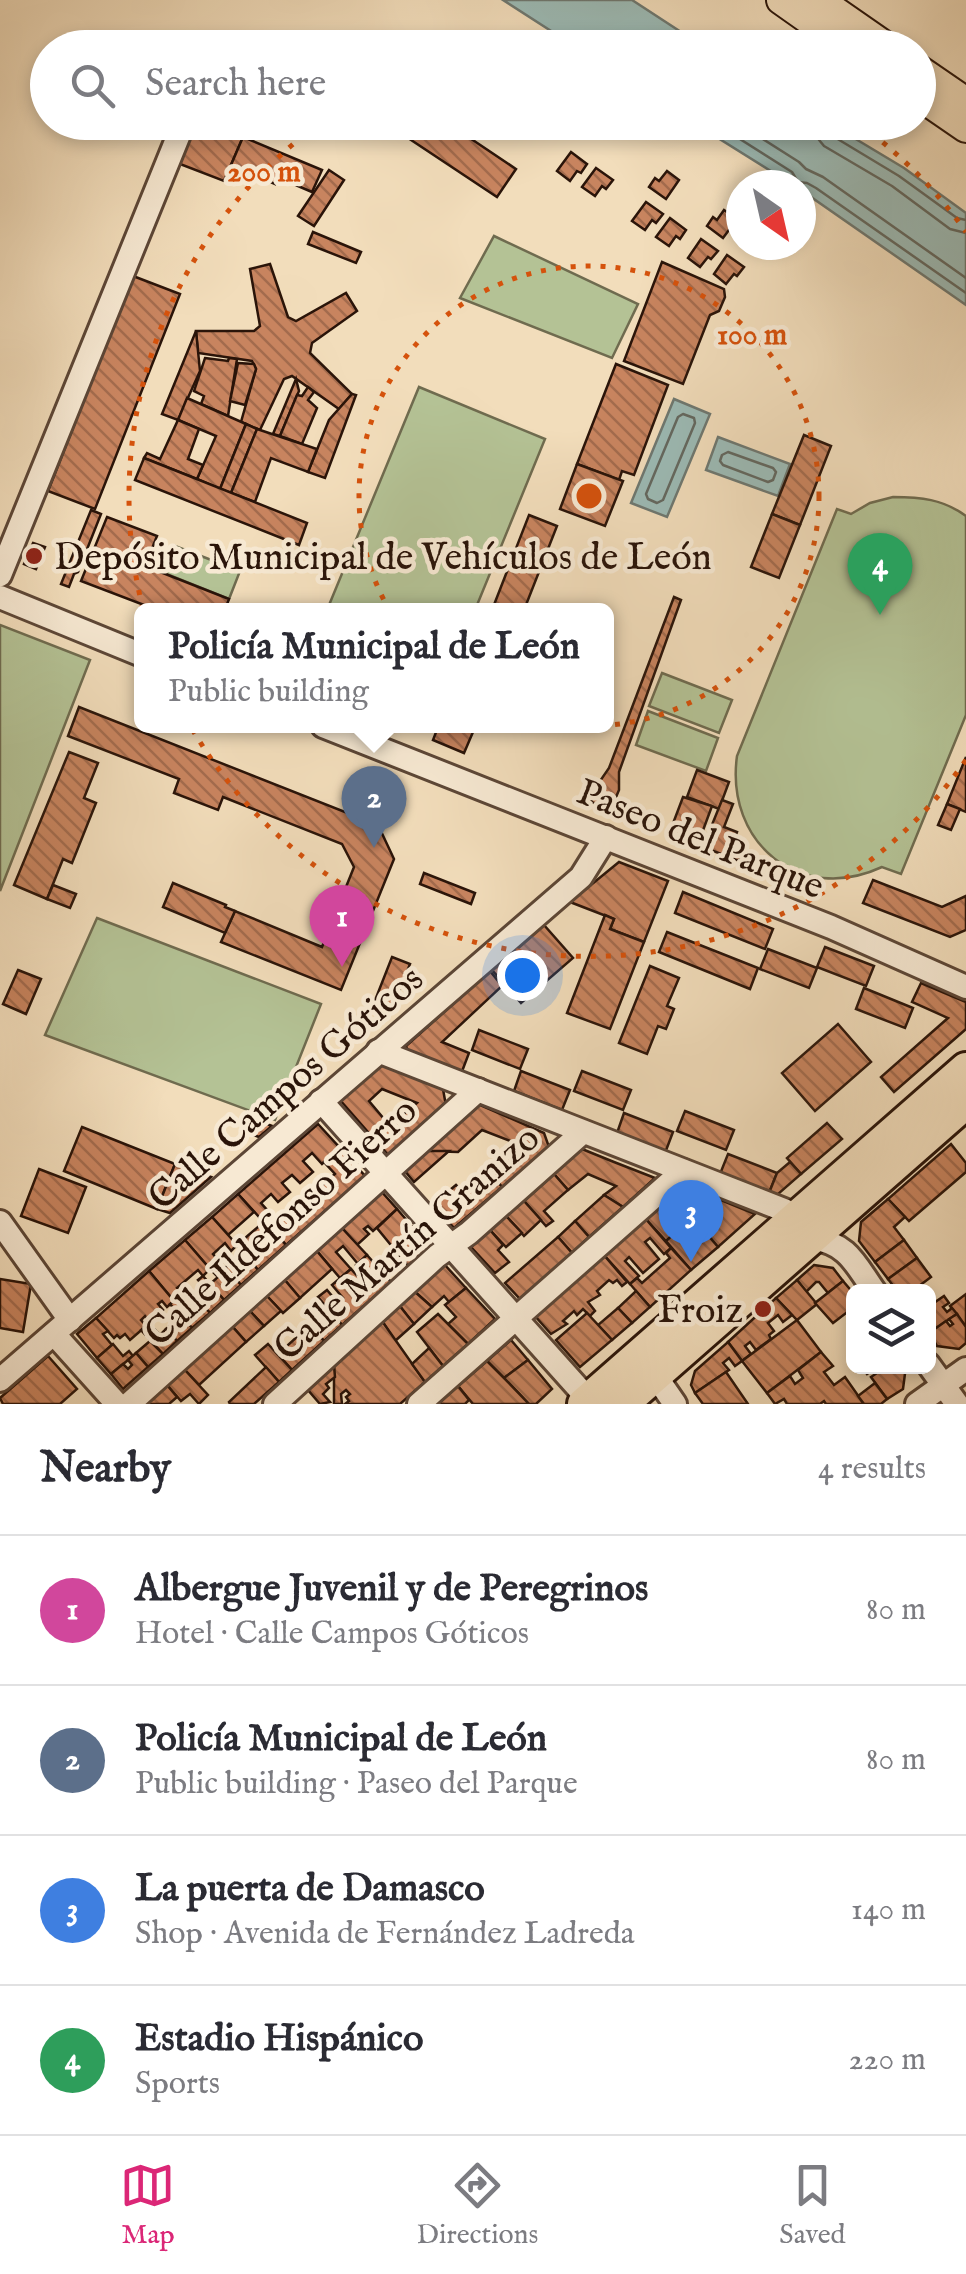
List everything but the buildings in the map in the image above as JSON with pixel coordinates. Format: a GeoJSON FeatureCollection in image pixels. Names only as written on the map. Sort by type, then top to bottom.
{"type":"FeatureCollection","features":[{"type":"Feature","properties":{"kind":"highway"},"geometry":{"type":"LineString","coordinates":[[622,1404],[966,1068]]}},
{"type":"Feature","properties":{"kind":"highway"},"geometry":{"type":"LineString","coordinates":[[586,1402],[966,1102]]}},
{"type":"Feature","properties":{"kind":"main road"},"geometry":{"type":"LineString","coordinates":[[781,0],[824,30]]}},
{"type":"Feature","properties":{"kind":"main road"},"geometry":{"type":"LineString","coordinates":[[819,0],[862,30]]}},
{"type":"Feature","properties":{"kind":"main road"},"geometry":{"type":"LineString","coordinates":[[936,81],[966,102]]}},
{"type":"Feature","properties":{"kind":"main road"},"geometry":{"type":"LineString","coordinates":[[936,108],[966,128]]}},
{"type":"Feature","properties":{"kind":"street"},"geometry":{"type":"LineString","coordinates":[[0,575],[177,140]]}},
{"type":"Feature","properties":{"kind":"street"},"geometry":{"type":"LineString","coordinates":[[0,597],[134,651]]}},
{"type":"Feature","properties":{"kind":"street","name":"Paseo del Parque"},"geometry":{"type":"LineString","coordinates":[[340,733],[831,927],[966,988]]}},
{"type":"Feature","properties":{"kind":"street","name":"Calle Campos Góticos"},"geometry":{"type":"LineString","coordinates":[[0,1380],[580,877],[606,836]]}},
{"type":"Feature","properties":{"kind":"street","name":"Paseo del Parque"},"geometry":{"type":"LineString","coordinates":[[831,927],[966,974]]}},
{"type":"Feature","properties":{"kind":"street"},"geometry":{"type":"LineString","coordinates":[[880,949],[951,976],[966,974]]}},
{"type":"Feature","properties":{"kind":"street"},"geometry":{"type":"LineString","coordinates":[[378,1051],[784,1210],[804,1228],[846,1251],[869,1284]]}},
{"type":"Feature","properties":{"kind":"street","name":"Calle Ildefonso Fierro"},"geometry":{"type":"LineString","coordinates":[[129,1404],[478,1090]]}},
{"type":"Feature","properties":{"kind":"street"},"geometry":{"type":"LineString","coordinates":[[321,1101],[586,1402]]}},
{"type":"Feature","properties":{"kind":"street","name":"Calle Martín Granizo"},"geometry":{"type":"LineString","coordinates":[[275,1404],[436,1256],[452,1247],[583,1132]]}},
{"type":"Feature","properties":{"kind":"street"},"geometry":{"type":"LineString","coordinates":[[419,1404],[683,1171]]}},
{"type":"Feature","properties":{"kind":"street"},"geometry":{"type":"LineString","coordinates":[[0,1222],[62,1327],[116,1404]]}},
{"type":"Feature","properties":{"kind":"street"},"geometry":{"type":"LineString","coordinates":[[917,1404],[950,1395],[966,1369]]}},
{"type":"Feature","properties":{"kind":"street"},"geometry":{"type":"LineString","coordinates":[[935,1374],[950,1395]]}},
{"type":"Feature","properties":{"kind":"street"},"geometry":{"type":"LineString","coordinates":[[655,1375],[675,1404]]}},
{"type":"Feature","properties":{"kind":"green space"},"geometry":{"type":"Polygon","coordinates":[[[494,236],[638,304],[612,358],[460,298],[494,236]]]}},
{"type":"Feature","properties":{"kind":"green space"},"geometry":{"type":"Polygon","coordinates":[[[419,387],[545,439],[478,603],[330,603],[419,387]]]}},
{"type":"Feature","properties":{"kind":"green space"},"geometry":{"type":"Polygon","coordinates":[[[893,497],[931,500],[966,516],[966,715],[901,874],[882,867],[852,877],[823,878],[797,872],[774,858],[756,839],[743,815],[736,787],[737,756],[837,509],[851,514],[870,503],[893,497]]]}},
{"type":"Feature","properties":{"kind":"green space"},"geometry":{"type":"Polygon","coordinates":[[[175,546],[240,571],[229,599],[164,573],[175,546]]]}},
{"type":"Feature","properties":{"kind":"green space"},"geometry":{"type":"Polygon","coordinates":[[[0,625],[90,660],[0,891],[0,625]]]}},
{"type":"Feature","properties":{"kind":"green space"},"geometry":{"type":"Polygon","coordinates":[[[662,673],[732,700],[719,733],[649,706],[662,673]]]}},
{"type":"Feature","properties":{"kind":"green space"},"geometry":{"type":"Polygon","coordinates":[[[648,711],[718,738],[706,771],[636,745],[648,711]]]}},
{"type":"Feature","properties":{"kind":"green space"},"geometry":{"type":"Polygon","coordinates":[[[97,918],[321,1004],[275,1120],[45,1035],[97,918]]]}},
{"type":"Feature","properties":{"kind":"water"},"geometry":{"type":"Polygon","coordinates":[[[503,0],[632,0],[678,30],[550,30],[503,0]]]}},
{"type":"Feature","properties":{"kind":"water"},"geometry":{"type":"Polygon","coordinates":[[[721,140],[857,140],[904,168],[966,213],[966,305],[816,200],[816,170],[769,170],[721,140]]]}},
{"type":"Feature","properties":{"kind":"water"},"geometry":{"type":"Polygon","coordinates":[[[674,399],[710,414],[667,517],[631,503],[674,399]]]}},
{"type":"Feature","properties":{"kind":"water"},"geometry":{"type":"Polygon","coordinates":[[[718,437],[790,464],[778,496],[706,470],[718,437]]]}},
{"type":"Feature","properties":{"kind":"place","name":"Depósito Municipal de Vehículos de León"},"geometry":{"type":"Point","coordinates":[34,556]}},
{"type":"Feature","properties":{"kind":"place","name":"Estadio Hispánico"},"geometry":{"type":"Point","coordinates":[880,615]}},
{"type":"Feature","properties":{"kind":"place","name":"Policía Municipal de León"},"geometry":{"type":"Point","coordinates":[374,848]}},
{"type":"Feature","properties":{"kind":"place","name":"Albergue Juvenil y de Peregrinos"},"geometry":{"type":"Point","coordinates":[342,967]}},
{"type":"Feature","properties":{"kind":"place","name":"La puerta de Damasco"},"geometry":{"type":"Point","coordinates":[691,1262]}},
{"type":"Feature","properties":{"kind":"place","name":"Froiz"},"geometry":{"type":"Point","coordinates":[763,1309]}}]}
